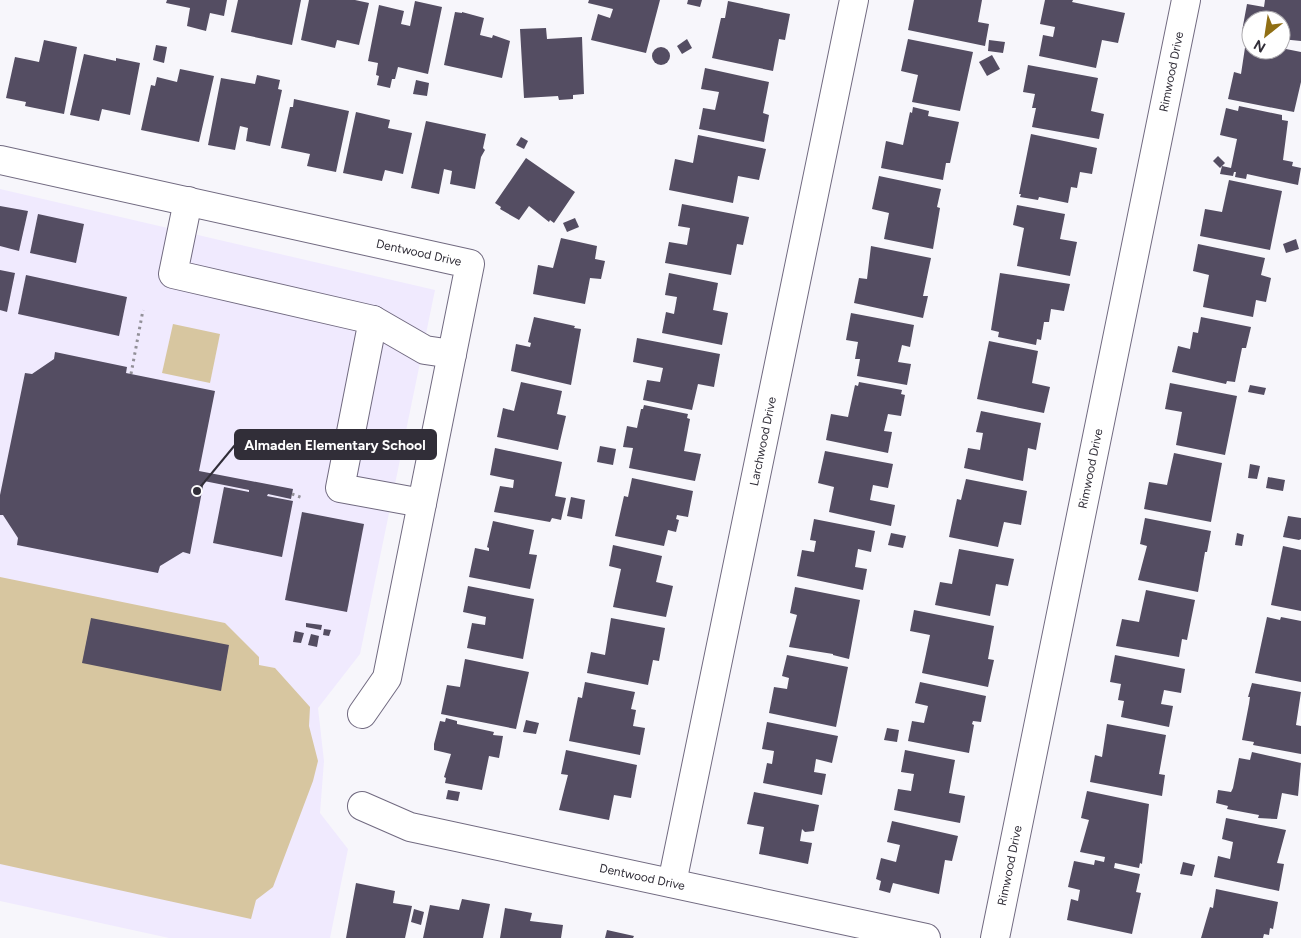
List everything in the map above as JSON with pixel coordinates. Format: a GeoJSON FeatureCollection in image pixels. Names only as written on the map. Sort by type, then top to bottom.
{"type":"FeatureCollection","features":[{"type":"Feature","properties":{"kind":"street","name":"Larchwood Drive"},"geometry":{"type":"LineString","coordinates":[[672,883],[854,0]]}},
{"type":"Feature","properties":{"kind":"street","name":"Rimwood Drive"},"geometry":{"type":"LineString","coordinates":[[995,938],[1186,0]]}},
{"type":"Feature","properties":{"kind":"street","name":"Dentwood Drive"},"geometry":{"type":"LineString","coordinates":[[0,160],[470,264],[387,678],[362,714]]}},
{"type":"Feature","properties":{"kind":"street"},"geometry":{"type":"LineString","coordinates":[[188,201],[173,274],[373,320],[425,350],[452,354]]}},
{"type":"Feature","properties":{"kind":"street"},"geometry":{"type":"LineString","coordinates":[[373,320],[340,488],[422,503]]}},
{"type":"Feature","properties":{"kind":"street","name":"Dentwood Drive"},"geometry":{"type":"LineString","coordinates":[[362,806],[410,827],[926,938]]}},
{"type":"Feature","properties":{"kind":"path"},"geometry":{"type":"LineString","coordinates":[[131,374],[143,310]]}},
{"type":"Feature","properties":{"kind":"path"},"geometry":{"type":"LineString","coordinates":[[292,494],[303,498]]}},
{"type":"Feature","properties":{"kind":"shaded area"},"geometry":{"type":"Polygon","coordinates":[[[0,189],[435,290],[360,654],[318,708],[324,761],[320,813],[348,849],[330,938],[169,938],[0,901],[0,189]]]}},
{"type":"Feature","properties":{"kind":"shaded area"},"geometry":{"type":"Polygon","coordinates":[[[173,324],[220,334],[210,383],[162,373],[173,324]]]}},
{"type":"Feature","properties":{"kind":"shaded area"},"geometry":{"type":"Polygon","coordinates":[[[0,577],[225,623],[259,657],[259,665],[275,668],[310,707],[309,726],[318,761],[313,781],[273,887],[256,900],[251,919],[0,864],[0,577]]]}},
{"type":"Feature","properties":{"kind":"building"},"geometry":{"type":"Polygon","coordinates":[[[167,0],[227,0],[224,16],[210,13],[206,31],[187,26],[190,8],[166,3],[167,0]]]}},
{"type":"Feature","properties":{"kind":"building"},"geometry":{"type":"Polygon","coordinates":[[[238,0],[301,0],[292,45],[231,32],[238,0]]]}},
{"type":"Feature","properties":{"kind":"building"},"geometry":{"type":"Polygon","coordinates":[[[309,0],[355,0],[369,3],[359,45],[337,40],[335,48],[301,40],[309,0]]]}},
{"type":"Feature","properties":{"kind":"building"},"geometry":{"type":"Polygon","coordinates":[[[589,0],[660,0],[646,53],[591,40],[598,14],[610,18],[613,9],[588,3],[589,0]]]}},
{"type":"Feature","properties":{"kind":"building"},"geometry":{"type":"Polygon","coordinates":[[[688,0],[702,0],[700,7],[687,4],[688,0]]]}},
{"type":"Feature","properties":{"kind":"building"},"geometry":{"type":"Polygon","coordinates":[[[914,0],[982,0],[978,22],[989,24],[985,46],[908,30],[914,0]]]}},
{"type":"Feature","properties":{"kind":"building"},"geometry":{"type":"Polygon","coordinates":[[[1045,0],[1073,0],[1072,2],[1125,13],[1118,43],[1102,40],[1096,68],[1039,56],[1043,35],[1053,37],[1055,27],[1040,24],[1045,0]]]}},
{"type":"Feature","properties":{"kind":"building"},"geometry":{"type":"Polygon","coordinates":[[[1265,0],[1301,0],[1301,41],[1291,40],[1291,10],[1246,10],[1247,4],[1264,7],[1265,0]]]}},
{"type":"Feature","properties":{"kind":"building"},"geometry":{"type":"Polygon","coordinates":[[[415,1],[442,7],[428,74],[398,67],[390,88],[377,85],[379,76],[376,75],[378,63],[368,61],[379,5],[404,11],[401,24],[410,26],[415,1]]]}},
{"type":"Feature","properties":{"kind":"building"},"geometry":{"type":"Polygon","coordinates":[[[728,1],[790,14],[785,40],[779,39],[773,71],[712,58],[721,18],[725,18],[728,1]]]}},
{"type":"Feature","properties":{"kind":"building"},"geometry":{"type":"Polygon","coordinates":[[[455,12],[484,18],[480,35],[492,38],[493,35],[510,41],[502,78],[444,65],[455,12]]]}},
{"type":"Feature","properties":{"kind":"building"},"geometry":{"type":"Polygon","coordinates":[[[546,28],[547,39],[582,37],[584,94],[573,95],[573,99],[559,100],[558,96],[524,98],[520,29],[546,28]]]}},
{"type":"Feature","properties":{"kind":"building"},"geometry":{"type":"Polygon","coordinates":[[[687,39],[692,48],[682,54],[677,46],[687,39]]]}},
{"type":"Feature","properties":{"kind":"building"},"geometry":{"type":"Polygon","coordinates":[[[908,39],[973,52],[960,111],[912,102],[918,75],[901,71],[908,39]]]}},
{"type":"Feature","properties":{"kind":"building"},"geometry":{"type":"Polygon","coordinates":[[[44,40],[77,47],[64,114],[25,106],[26,102],[6,98],[15,57],[39,62],[44,40]]]}},
{"type":"Feature","properties":{"kind":"building"},"geometry":{"type":"Polygon","coordinates":[[[989,40],[1005,42],[1003,53],[988,51],[989,40]]]}},
{"type":"Feature","properties":{"kind":"building"},"geometry":{"type":"Polygon","coordinates":[[[156,45],[167,47],[164,63],[153,60],[156,45]]]}},
{"type":"Feature","properties":{"kind":"building"},"geometry":{"type":"Polygon","coordinates":[[[661,47],[667,50],[670,56],[667,62],[661,65],[655,62],[652,56],[655,50],[661,47]]]}},
{"type":"Feature","properties":{"kind":"building"},"geometry":{"type":"Polygon","coordinates":[[[1291,50],[1301,52],[1301,82],[1294,112],[1228,99],[1234,72],[1241,74],[1243,60],[1291,60],[1291,50]]]}},
{"type":"Feature","properties":{"kind":"building"},"geometry":{"type":"Polygon","coordinates":[[[84,54],[116,61],[116,58],[140,63],[130,115],[102,109],[99,121],[70,115],[84,54]]]}},
{"type":"Feature","properties":{"kind":"building"},"geometry":{"type":"Polygon","coordinates":[[[992,55],[1000,69],[987,76],[979,62],[992,55]]]}},
{"type":"Feature","properties":{"kind":"building"},"geometry":{"type":"Polygon","coordinates":[[[1028,65],[1098,78],[1091,111],[1104,114],[1099,139],[1032,127],[1036,108],[1032,108],[1035,94],[1023,92],[1028,65]]]}},
{"type":"Feature","properties":{"kind":"building"},"geometry":{"type":"Polygon","coordinates":[[[705,68],[769,82],[763,113],[769,115],[764,142],[699,129],[703,108],[715,110],[719,92],[701,89],[705,68]]]}},
{"type":"Feature","properties":{"kind":"building"},"geometry":{"type":"Polygon","coordinates":[[[180,69],[214,76],[199,142],[141,130],[151,85],[155,86],[157,77],[177,82],[180,69]]]}},
{"type":"Feature","properties":{"kind":"building"},"geometry":{"type":"Polygon","coordinates":[[[257,75],[280,80],[278,89],[282,90],[270,146],[246,141],[248,128],[240,126],[235,150],[208,145],[221,78],[255,84],[257,75]]]}},
{"type":"Feature","properties":{"kind":"building"},"geometry":{"type":"Polygon","coordinates":[[[416,80],[429,83],[427,96],[413,94],[416,80]]]}},
{"type":"Feature","properties":{"kind":"building"},"geometry":{"type":"Polygon","coordinates":[[[294,99],[349,111],[336,172],[307,166],[310,154],[281,148],[290,107],[293,107],[294,99]]]}},
{"type":"Feature","properties":{"kind":"building"},"geometry":{"type":"Polygon","coordinates":[[[1239,106],[1282,115],[1282,120],[1288,121],[1283,160],[1293,162],[1292,166],[1301,168],[1298,185],[1247,174],[1246,179],[1235,177],[1236,172],[1234,172],[1233,176],[1220,174],[1222,166],[1231,168],[1237,139],[1220,135],[1226,108],[1238,111],[1239,106]]]}},
{"type":"Feature","properties":{"kind":"building"},"geometry":{"type":"Polygon","coordinates":[[[913,107],[929,111],[928,116],[959,122],[950,163],[946,163],[943,180],[881,168],[886,141],[903,145],[910,112],[912,113],[913,107]]]}},
{"type":"Feature","properties":{"kind":"building"},"geometry":{"type":"Polygon","coordinates":[[[356,112],[390,120],[388,128],[412,133],[403,174],[385,170],[382,181],[343,173],[356,112]]]}},
{"type":"Feature","properties":{"kind":"building"},"geometry":{"type":"Polygon","coordinates":[[[426,121],[486,134],[483,148],[485,150],[481,157],[475,189],[450,184],[452,171],[444,169],[439,194],[411,188],[426,121]]]}},
{"type":"Feature","properties":{"kind":"building"},"geometry":{"type":"Polygon","coordinates":[[[1031,134],[1097,148],[1092,174],[1080,172],[1077,188],[1071,187],[1068,203],[1039,197],[1038,200],[1020,197],[1021,194],[1019,194],[1031,134]]]}},
{"type":"Feature","properties":{"kind":"building"},"geometry":{"type":"Polygon","coordinates":[[[698,135],[766,149],[759,180],[738,176],[733,203],[669,190],[675,159],[693,163],[698,135]]]}},
{"type":"Feature","properties":{"kind":"building"},"geometry":{"type":"Polygon","coordinates":[[[521,137],[528,141],[524,149],[516,145],[521,137]]]}},
{"type":"Feature","properties":{"kind":"building"},"geometry":{"type":"Polygon","coordinates":[[[1218,156],[1225,163],[1220,168],[1213,161],[1218,156]]]}},
{"type":"Feature","properties":{"kind":"building"},"geometry":{"type":"Polygon","coordinates":[[[526,158],[575,192],[554,223],[550,220],[549,222],[529,206],[519,220],[500,209],[501,207],[495,203],[526,158]]]}},
{"type":"Feature","properties":{"kind":"building"},"geometry":{"type":"Polygon","coordinates":[[[879,176],[941,189],[937,207],[940,208],[933,249],[884,239],[889,213],[872,209],[879,176]]]}},
{"type":"Feature","properties":{"kind":"building"},"geometry":{"type":"Polygon","coordinates":[[[1229,180],[1282,191],[1270,250],[1200,236],[1205,209],[1222,212],[1229,180]]]}},
{"type":"Feature","properties":{"kind":"building"},"geometry":{"type":"Polygon","coordinates":[[[682,204],[749,217],[743,245],[737,244],[731,275],[665,263],[669,242],[687,245],[690,228],[678,226],[682,204]]]}},
{"type":"Feature","properties":{"kind":"building"},"geometry":{"type":"Polygon","coordinates":[[[1017,205],[1065,214],[1060,239],[1077,242],[1070,276],[1017,266],[1024,228],[1013,225],[1017,205]]]}},
{"type":"Feature","properties":{"kind":"building"},"geometry":{"type":"Polygon","coordinates":[[[0,206],[28,211],[19,251],[0,246],[0,206]]]}},
{"type":"Feature","properties":{"kind":"building"},"geometry":{"type":"Polygon","coordinates":[[[38,214],[84,224],[76,263],[30,253],[38,214]]]}},
{"type":"Feature","properties":{"kind":"building"},"geometry":{"type":"Polygon","coordinates":[[[575,218],[579,227],[567,232],[563,223],[575,218]]]}},
{"type":"Feature","properties":{"kind":"building"},"geometry":{"type":"Polygon","coordinates":[[[561,238],[597,246],[595,259],[605,261],[601,279],[590,278],[585,304],[533,294],[538,265],[553,268],[561,238]]]}},
{"type":"Feature","properties":{"kind":"building"},"geometry":{"type":"Polygon","coordinates":[[[1296,239],[1299,249],[1286,253],[1283,244],[1296,239]]]}},
{"type":"Feature","properties":{"kind":"building"},"geometry":{"type":"Polygon","coordinates":[[[1198,244],[1265,258],[1261,275],[1271,278],[1266,302],[1256,300],[1253,317],[1203,307],[1209,275],[1193,271],[1198,244]]]}},
{"type":"Feature","properties":{"kind":"building"},"geometry":{"type":"Polygon","coordinates":[[[871,246],[931,258],[923,296],[928,296],[923,318],[854,303],[859,278],[867,279],[871,246]]]}},
{"type":"Feature","properties":{"kind":"building"},"geometry":{"type":"Polygon","coordinates":[[[0,270],[15,273],[7,312],[0,310],[0,270]]]}},
{"type":"Feature","properties":{"kind":"building"},"geometry":{"type":"Polygon","coordinates":[[[669,273],[718,283],[713,310],[728,313],[722,345],[662,333],[666,312],[674,314],[677,297],[665,295],[669,273]]]}},
{"type":"Feature","properties":{"kind":"building"},"geometry":{"type":"Polygon","coordinates":[[[1000,273],[1070,284],[1064,311],[1051,309],[1049,322],[1044,322],[1041,340],[1037,339],[1036,345],[998,337],[999,332],[991,330],[1000,273]]]}},
{"type":"Feature","properties":{"kind":"building"},"geometry":{"type":"Polygon","coordinates":[[[26,275],[127,297],[119,336],[18,314],[26,275]]]}},
{"type":"Feature","properties":{"kind":"building"},"geometry":{"type":"Polygon","coordinates":[[[851,313],[914,325],[910,347],[902,345],[898,362],[911,364],[907,385],[857,376],[860,359],[855,359],[858,342],[846,340],[851,313]]]}},
{"type":"Feature","properties":{"kind":"building"},"geometry":{"type":"Polygon","coordinates":[[[534,317],[581,329],[571,385],[511,371],[516,344],[530,347],[531,343],[528,342],[534,317]]]}},
{"type":"Feature","properties":{"kind":"building"},"geometry":{"type":"Polygon","coordinates":[[[1201,317],[1251,327],[1246,348],[1242,348],[1235,382],[1227,381],[1226,384],[1172,372],[1178,346],[1190,349],[1193,332],[1198,333],[1201,317]]]}},
{"type":"Feature","properties":{"kind":"building"},"geometry":{"type":"Polygon","coordinates":[[[637,338],[720,354],[714,387],[698,384],[692,410],[643,400],[647,380],[660,382],[663,368],[633,362],[637,338]]]}},
{"type":"Feature","properties":{"kind":"building"},"geometry":{"type":"Polygon","coordinates":[[[989,341],[1038,351],[1032,383],[1050,387],[1044,413],[977,399],[989,341]]]}},
{"type":"Feature","properties":{"kind":"building"},"geometry":{"type":"Polygon","coordinates":[[[55,352],[127,367],[126,373],[215,391],[199,471],[293,489],[291,499],[268,494],[267,496],[293,501],[282,557],[213,543],[224,487],[249,492],[249,490],[204,481],[190,554],[183,552],[160,566],[158,573],[17,545],[18,538],[3,515],[0,515],[0,495],[25,373],[32,374],[54,359],[55,352]]]}},
{"type":"Feature","properties":{"kind":"building"},"geometry":{"type":"Polygon","coordinates":[[[521,382],[562,391],[557,414],[566,416],[558,450],[497,437],[503,408],[514,411],[521,382]]]}},
{"type":"Feature","properties":{"kind":"building"},"geometry":{"type":"Polygon","coordinates":[[[859,382],[902,390],[901,394],[905,395],[901,416],[888,414],[884,431],[892,432],[888,453],[826,440],[831,414],[848,417],[855,385],[858,386],[859,382]]]}},
{"type":"Feature","properties":{"kind":"building"},"geometry":{"type":"Polygon","coordinates":[[[1170,383],[1237,396],[1225,455],[1176,445],[1182,412],[1165,409],[1170,383]]]}},
{"type":"Feature","properties":{"kind":"building"},"geometry":{"type":"Polygon","coordinates":[[[1250,385],[1266,388],[1264,395],[1248,392],[1250,385]]]}},
{"type":"Feature","properties":{"kind":"building"},"geometry":{"type":"Polygon","coordinates":[[[644,405],[688,414],[687,418],[690,419],[684,451],[701,454],[695,481],[629,468],[633,448],[623,447],[627,426],[637,428],[641,409],[643,409],[644,405]]]}},
{"type":"Feature","properties":{"kind":"building"},"geometry":{"type":"Polygon","coordinates":[[[981,411],[1041,423],[1036,450],[1028,448],[1023,481],[964,468],[968,448],[980,450],[983,433],[976,432],[981,411]]]}},
{"type":"Feature","properties":{"kind":"building"},"geometry":{"type":"Polygon","coordinates":[[[600,446],[616,449],[613,465],[597,462],[600,446]]]}},
{"type":"Feature","properties":{"kind":"building"},"geometry":{"type":"Polygon","coordinates":[[[495,448],[562,462],[555,496],[566,498],[561,520],[552,518],[550,522],[494,512],[500,486],[513,488],[514,480],[490,475],[495,448]]]}},
{"type":"Feature","properties":{"kind":"building"},"geometry":{"type":"Polygon","coordinates":[[[825,451],[893,464],[888,488],[873,485],[870,500],[895,505],[891,526],[829,512],[834,487],[818,483],[825,451]]]}},
{"type":"Feature","properties":{"kind":"building"},"geometry":{"type":"Polygon","coordinates":[[[1174,453],[1222,463],[1211,522],[1144,509],[1149,482],[1167,485],[1174,453]]]}},
{"type":"Feature","properties":{"kind":"building"},"geometry":{"type":"Polygon","coordinates":[[[1250,464],[1260,466],[1257,479],[1248,478],[1250,464]]]}},
{"type":"Feature","properties":{"kind":"building"},"geometry":{"type":"Polygon","coordinates":[[[1268,477],[1285,480],[1283,491],[1266,488],[1268,477]]]}},
{"type":"Feature","properties":{"kind":"building"},"geometry":{"type":"Polygon","coordinates":[[[632,478],[693,491],[688,517],[677,515],[676,519],[679,520],[676,532],[668,530],[664,546],[615,536],[624,496],[628,497],[632,478]]]}},
{"type":"Feature","properties":{"kind":"building"},"geometry":{"type":"Polygon","coordinates":[[[966,479],[1027,491],[1021,525],[1004,522],[998,547],[949,537],[957,499],[961,500],[966,479]]]}},
{"type":"Feature","properties":{"kind":"building"},"geometry":{"type":"Polygon","coordinates":[[[571,497],[585,500],[582,519],[567,516],[571,497]]]}},
{"type":"Feature","properties":{"kind":"building"},"geometry":{"type":"Polygon","coordinates":[[[302,512],[364,524],[347,612],[285,600],[302,512]]]}},
{"type":"Feature","properties":{"kind":"building"},"geometry":{"type":"Polygon","coordinates":[[[1288,516],[1301,518],[1301,539],[1283,537],[1288,516]]]}},
{"type":"Feature","properties":{"kind":"building"},"geometry":{"type":"Polygon","coordinates":[[[1145,518],[1211,531],[1198,592],[1138,580],[1147,546],[1140,544],[1145,518]]]}},
{"type":"Feature","properties":{"kind":"building"},"geometry":{"type":"Polygon","coordinates":[[[814,519],[875,531],[871,552],[858,549],[855,567],[867,569],[863,590],[797,576],[802,550],[814,552],[816,541],[810,540],[814,519]]]}},
{"type":"Feature","properties":{"kind":"building"},"geometry":{"type":"Polygon","coordinates":[[[493,521],[534,530],[529,554],[537,555],[530,589],[469,577],[475,548],[489,551],[487,547],[493,521]]]}},
{"type":"Feature","properties":{"kind":"building"},"geometry":{"type":"Polygon","coordinates":[[[891,533],[906,536],[903,548],[888,545],[891,533]]]}},
{"type":"Feature","properties":{"kind":"building"},"geometry":{"type":"Polygon","coordinates":[[[1237,533],[1244,535],[1242,546],[1235,545],[1237,533]]]}},
{"type":"Feature","properties":{"kind":"building"},"geometry":{"type":"Polygon","coordinates":[[[613,545],[662,556],[656,582],[673,586],[666,617],[613,607],[621,569],[609,566],[613,545]]]}},
{"type":"Feature","properties":{"kind":"building"},"geometry":{"type":"Polygon","coordinates":[[[1283,546],[1301,550],[1301,611],[1271,605],[1283,546]]]}},
{"type":"Feature","properties":{"kind":"building"},"geometry":{"type":"Polygon","coordinates":[[[959,549],[1014,559],[1008,586],[996,584],[990,616],[935,605],[940,582],[952,584],[959,549]]]}},
{"type":"Feature","properties":{"kind":"building"},"geometry":{"type":"Polygon","coordinates":[[[468,586],[534,599],[523,659],[467,648],[472,623],[485,625],[486,617],[463,612],[468,586]]]}},
{"type":"Feature","properties":{"kind":"building"},"geometry":{"type":"Polygon","coordinates":[[[795,587],[860,600],[849,659],[833,654],[789,647],[797,615],[790,613],[795,587]]]}},
{"type":"Feature","properties":{"kind":"building"},"geometry":{"type":"Polygon","coordinates":[[[1146,590],[1195,600],[1187,640],[1182,639],[1179,657],[1116,646],[1122,619],[1139,622],[1146,590]]]}},
{"type":"Feature","properties":{"kind":"building"},"geometry":{"type":"Polygon","coordinates":[[[914,610],[994,626],[988,659],[994,660],[988,687],[922,673],[930,635],[910,631],[914,610]]]}},
{"type":"Feature","properties":{"kind":"building"},"geometry":{"type":"Polygon","coordinates":[[[1267,617],[1280,620],[1281,617],[1301,621],[1301,682],[1255,673],[1267,617]]]}},
{"type":"Feature","properties":{"kind":"building"},"geometry":{"type":"Polygon","coordinates":[[[91,618],[229,645],[221,691],[82,663],[91,618]]]}},
{"type":"Feature","properties":{"kind":"building"},"geometry":{"type":"Polygon","coordinates":[[[611,618],[665,628],[659,661],[653,660],[648,685],[587,673],[591,652],[605,655],[611,618]]]}},
{"type":"Feature","properties":{"kind":"building"},"geometry":{"type":"Polygon","coordinates":[[[306,623],[322,625],[321,630],[306,627],[306,623]]]}},
{"type":"Feature","properties":{"kind":"building"},"geometry":{"type":"Polygon","coordinates":[[[324,629],[331,630],[329,636],[323,635],[324,629]]]}},
{"type":"Feature","properties":{"kind":"building"},"geometry":{"type":"Polygon","coordinates":[[[295,631],[304,633],[301,643],[293,642],[295,631]]]}},
{"type":"Feature","properties":{"kind":"building"},"geometry":{"type":"Polygon","coordinates":[[[311,634],[319,636],[317,647],[308,645],[311,634]]]}},
{"type":"Feature","properties":{"kind":"building"},"geometry":{"type":"Polygon","coordinates":[[[787,655],[848,667],[836,727],[769,713],[774,687],[787,689],[789,678],[782,676],[787,655]]]}},
{"type":"Feature","properties":{"kind":"building"},"geometry":{"type":"Polygon","coordinates":[[[1115,655],[1185,669],[1181,693],[1164,690],[1161,704],[1173,706],[1169,727],[1121,717],[1124,701],[1118,700],[1121,684],[1110,682],[1115,655]]]}},
{"type":"Feature","properties":{"kind":"building"},"geometry":{"type":"Polygon","coordinates":[[[465,659],[529,672],[516,729],[441,714],[447,685],[460,687],[465,659]]]}},
{"type":"Feature","properties":{"kind":"building"},"geometry":{"type":"Polygon","coordinates":[[[585,682],[635,692],[631,709],[636,710],[633,726],[645,728],[640,755],[569,741],[578,697],[582,698],[585,682]]]}},
{"type":"Feature","properties":{"kind":"building"},"geometry":{"type":"Polygon","coordinates":[[[920,682],[986,696],[981,722],[973,721],[972,724],[974,725],[969,753],[908,741],[912,721],[924,723],[928,706],[915,703],[920,682]]]}},
{"type":"Feature","properties":{"kind":"building"},"geometry":{"type":"Polygon","coordinates":[[[1252,683],[1301,692],[1296,725],[1301,726],[1301,754],[1253,745],[1254,742],[1242,740],[1250,697],[1248,697],[1252,683]]]}},
{"type":"Feature","properties":{"kind":"building"},"geometry":{"type":"Polygon","coordinates":[[[446,718],[457,721],[457,724],[494,732],[493,735],[503,736],[499,758],[489,756],[482,790],[445,783],[446,778],[444,777],[451,754],[434,750],[434,744],[440,721],[445,722],[446,718]]]}},
{"type":"Feature","properties":{"kind":"building"},"geometry":{"type":"Polygon","coordinates":[[[526,720],[539,723],[536,734],[523,732],[526,720]]]}},
{"type":"Feature","properties":{"kind":"building"},"geometry":{"type":"Polygon","coordinates":[[[767,722],[838,736],[832,763],[816,759],[814,772],[826,774],[822,795],[763,783],[767,763],[772,764],[774,751],[762,749],[767,722]]]}},
{"type":"Feature","properties":{"kind":"building"},"geometry":{"type":"Polygon","coordinates":[[[1107,724],[1166,735],[1159,774],[1165,775],[1162,796],[1090,782],[1095,755],[1102,757],[1107,724]]]}},
{"type":"Feature","properties":{"kind":"building"},"geometry":{"type":"Polygon","coordinates":[[[887,728],[899,730],[897,742],[884,740],[887,728]]]}},
{"type":"Feature","properties":{"kind":"building"},"geometry":{"type":"Polygon","coordinates":[[[566,750],[637,765],[631,798],[614,795],[609,820],[559,810],[568,775],[561,774],[566,750]]]}},
{"type":"Feature","properties":{"kind":"building"},"geometry":{"type":"Polygon","coordinates":[[[905,750],[955,760],[949,793],[965,796],[960,823],[894,810],[898,789],[911,791],[914,774],[901,772],[905,750]]]}},
{"type":"Feature","properties":{"kind":"building"},"geometry":{"type":"Polygon","coordinates":[[[1252,752],[1301,763],[1298,796],[1282,793],[1277,819],[1258,818],[1259,815],[1227,809],[1228,806],[1216,803],[1218,790],[1231,792],[1239,758],[1250,760],[1252,752]]]}},
{"type":"Feature","properties":{"kind":"building"},"geometry":{"type":"Polygon","coordinates":[[[448,790],[460,792],[458,801],[446,799],[448,790]]]}},
{"type":"Feature","properties":{"kind":"building"},"geometry":{"type":"Polygon","coordinates":[[[1087,791],[1149,804],[1142,864],[1140,863],[1139,868],[1115,863],[1114,868],[1140,874],[1136,892],[1141,893],[1132,934],[1067,920],[1071,899],[1078,901],[1080,890],[1068,887],[1074,861],[1094,865],[1095,860],[1104,862],[1105,857],[1080,852],[1089,820],[1081,818],[1087,791]]]}},
{"type":"Feature","properties":{"kind":"building"},"geometry":{"type":"Polygon","coordinates":[[[754,792],[819,805],[814,831],[805,832],[802,829],[800,841],[812,843],[808,864],[759,854],[764,827],[747,824],[754,792]]]}},
{"type":"Feature","properties":{"kind":"building"},"geometry":{"type":"Polygon","coordinates":[[[1226,818],[1286,830],[1277,863],[1284,864],[1279,891],[1214,877],[1218,856],[1230,859],[1233,842],[1222,839],[1226,818]]]}},
{"type":"Feature","properties":{"kind":"building"},"geometry":{"type":"Polygon","coordinates":[[[892,821],[958,836],[952,861],[945,860],[939,894],[893,883],[890,893],[879,890],[881,881],[876,879],[881,858],[896,862],[900,845],[887,842],[892,821]]]}},
{"type":"Feature","properties":{"kind":"building"},"geometry":{"type":"Polygon","coordinates":[[[1183,862],[1195,865],[1192,876],[1180,874],[1183,862]]]}},
{"type":"Feature","properties":{"kind":"building"},"geometry":{"type":"Polygon","coordinates":[[[356,883],[395,891],[393,903],[412,906],[405,938],[346,938],[356,883]]]}},
{"type":"Feature","properties":{"kind":"building"},"geometry":{"type":"Polygon","coordinates":[[[1216,889],[1278,902],[1273,929],[1270,928],[1269,935],[1264,934],[1263,938],[1201,938],[1210,907],[1213,908],[1216,889]]]}},
{"type":"Feature","properties":{"kind":"building"},"geometry":{"type":"Polygon","coordinates":[[[462,899],[490,904],[483,938],[423,938],[430,905],[459,910],[462,899]]]}},
{"type":"Feature","properties":{"kind":"building"},"geometry":{"type":"Polygon","coordinates":[[[505,908],[532,913],[530,921],[563,925],[561,938],[500,938],[505,908]]]}},
{"type":"Feature","properties":{"kind":"building"},"geometry":{"type":"Polygon","coordinates":[[[414,909],[424,912],[421,925],[411,922],[414,909]]]}},
{"type":"Feature","properties":{"kind":"building"},"geometry":{"type":"Polygon","coordinates":[[[607,930],[634,936],[633,938],[605,938],[607,930]]]}},
{"type":"Feature","properties":{"kind":"place","name":"Almaden Elementary School"},"geometry":{"type":"Point","coordinates":[197,491]}}]}
